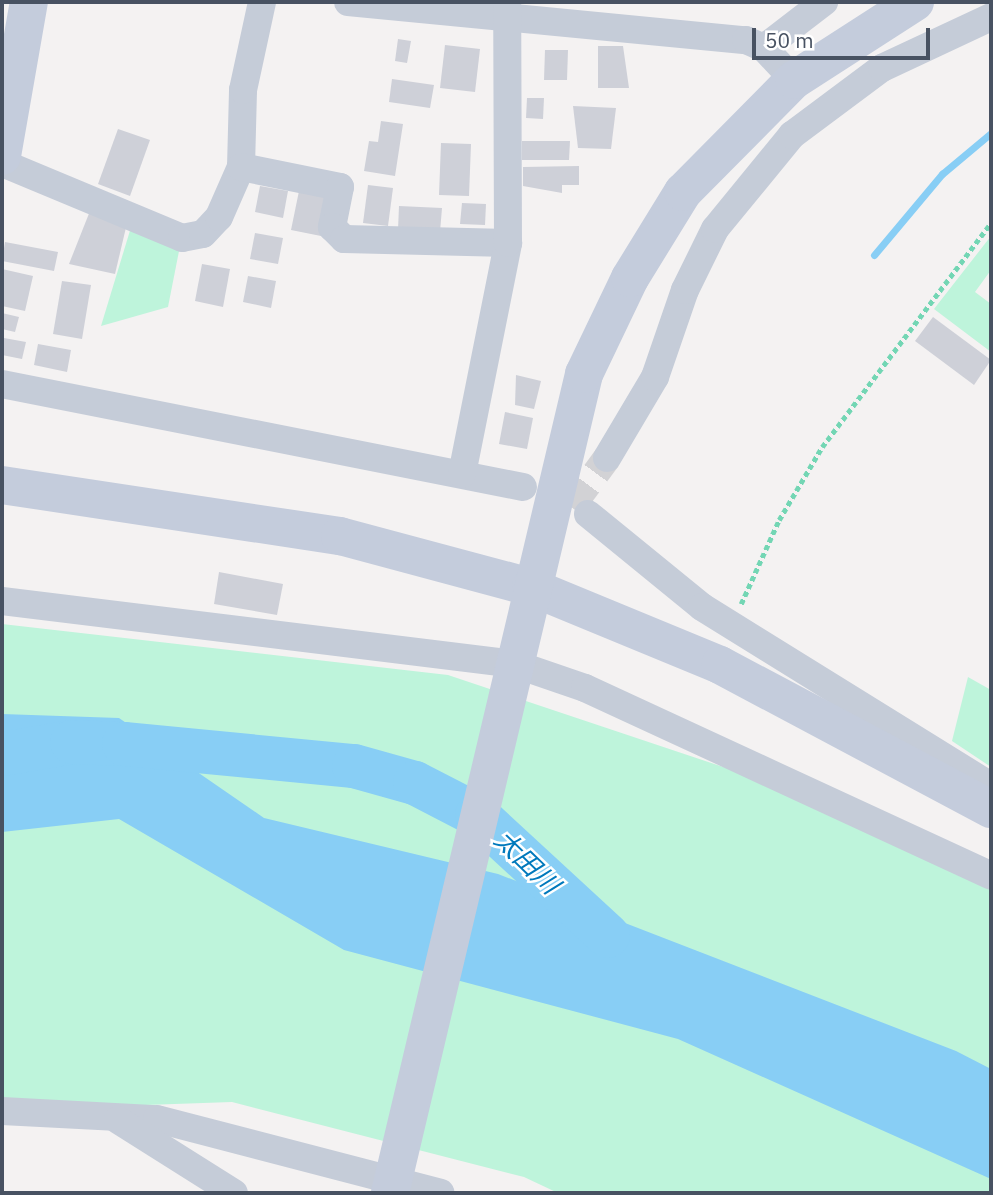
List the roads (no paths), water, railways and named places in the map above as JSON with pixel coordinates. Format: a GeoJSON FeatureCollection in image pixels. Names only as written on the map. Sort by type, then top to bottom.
{"type":"FeatureCollection","features":[{"type":"Feature","properties":{"kind":"street"},"geometry":{"type":"LineString","coordinates":[[2,156],[29,2]]}},
{"type":"Feature","properties":{"kind":"street"},"geometry":{"type":"LineString","coordinates":[[2,163],[182,239],[203,234],[219,217],[241,167],[243,90],[262,2]]}},
{"type":"Feature","properties":{"kind":"street"},"geometry":{"type":"LineString","coordinates":[[348,2],[507,9],[746,40],[764,48],[794,80]]}},
{"type":"Feature","properties":{"kind":"street"},"geometry":{"type":"LineString","coordinates":[[764,48],[824,2]]}},
{"type":"Feature","properties":{"kind":"street"},"geometry":{"type":"LineString","coordinates":[[391,1189],[531,587],[584,374],[630,278],[683,192],[794,80],[915,2]]}},
{"type":"Feature","properties":{"kind":"street"},"geometry":{"type":"LineString","coordinates":[[462,474],[508,243],[507,9]]}},
{"type":"Feature","properties":{"kind":"street"},"geometry":{"type":"LineString","coordinates":[[607,458],[655,377],[684,290],[715,229],[792,135],[883,68],[991,17]]}},
{"type":"Feature","properties":{"kind":"street"},"geometry":{"type":"LineString","coordinates":[[241,167],[340,187],[332,227],[344,239],[508,243]]}},
{"type":"Feature","properties":{"kind":"street"},"geometry":{"type":"LineString","coordinates":[[2,384],[523,487]]}},
{"type":"Feature","properties":{"kind":"street"},"geometry":{"type":"LineString","coordinates":[[2,485],[340,536],[531,587],[720,665],[991,809]]}},
{"type":"Feature","properties":{"kind":"street"},"geometry":{"type":"LineString","coordinates":[[588,514],[729,624],[991,786]]}},
{"type":"Feature","properties":{"kind":"street"},"geometry":{"type":"LineString","coordinates":[[2,601],[510,681],[585,688],[991,876]]}},
{"type":"Feature","properties":{"kind":"street"},"geometry":{"type":"LineString","coordinates":[[2,1111],[118,1120],[157,1119],[226,1133],[391,1189],[441,1193]]}},
{"type":"Feature","properties":{"kind":"street"},"geometry":{"type":"LineString","coordinates":[[118,1120],[234,1193]]}},
{"type":"Feature","properties":{"kind":"water"},"geometry":{"type":"Polygon","coordinates":[[[2,714],[119,718],[264,818],[498,874],[956,1051],[991,1069],[991,1179],[678,1039],[344,950],[119,819],[2,832],[2,714]]]}},
{"type":"Feature","properties":{"kind":"waterway"},"geometry":{"type":"LineString","coordinates":[[874,255],[942,174],[991,133]]}},
{"type":"Feature","properties":{"kind":"waterway","name":"太田川"},"geometry":{"type":"LineString","coordinates":[[2,754],[72,742],[124,744],[354,766],[415,783],[477,815],[608,936]]}},
{"type":"Feature","properties":{"kind":"tunnel"},"geometry":{"type":"LineString","coordinates":[[571,507],[607,458]]}}]}
